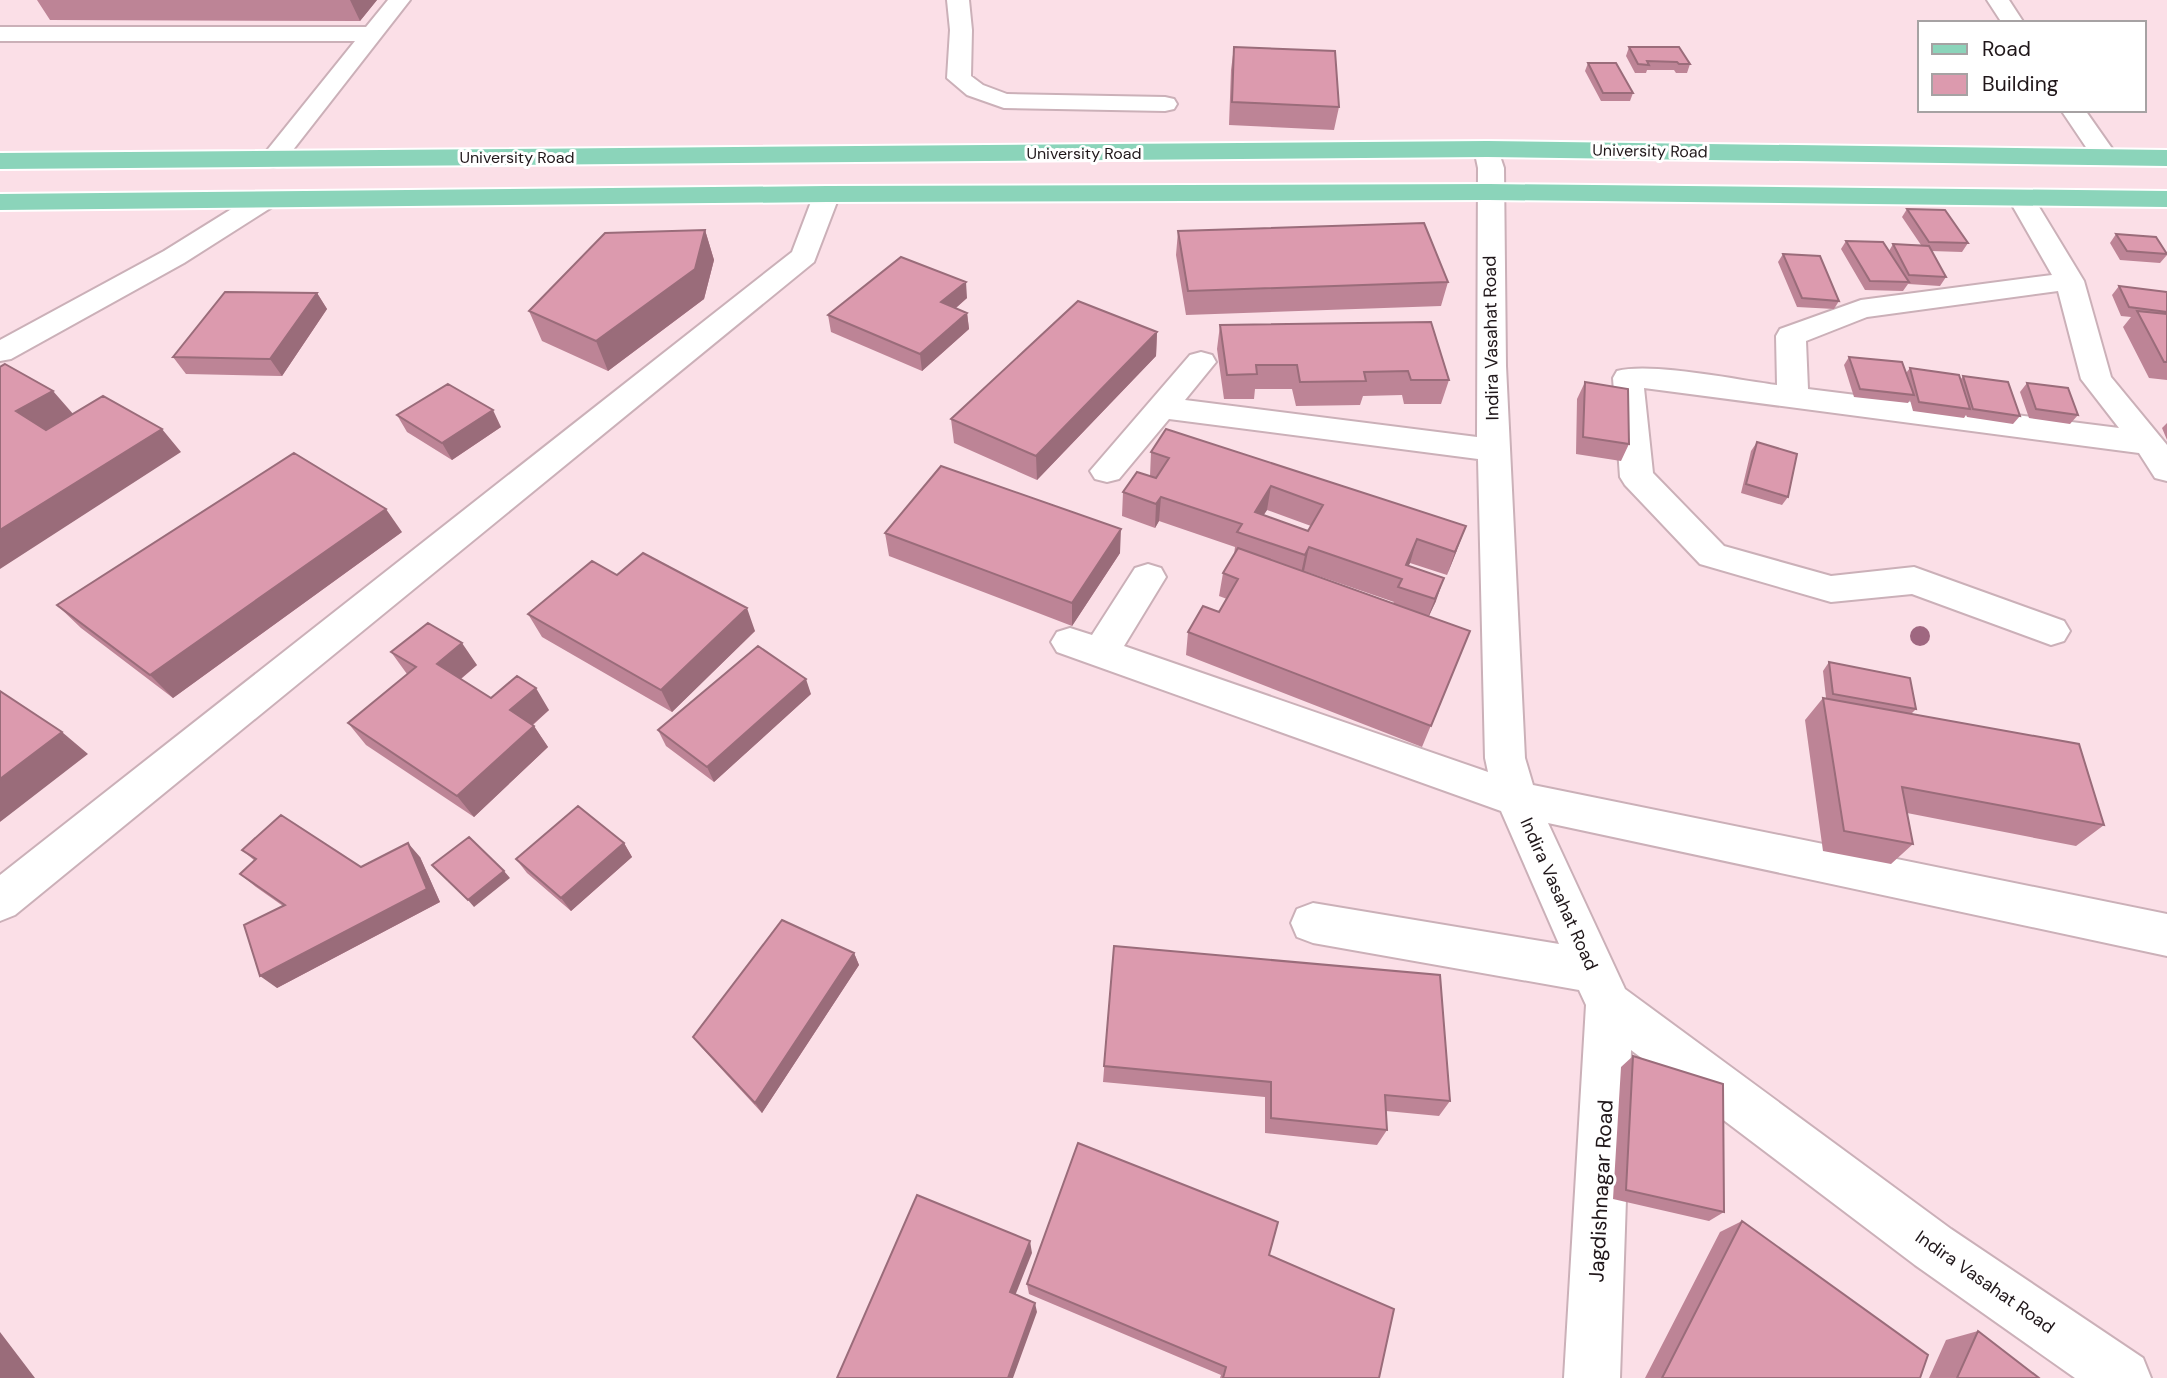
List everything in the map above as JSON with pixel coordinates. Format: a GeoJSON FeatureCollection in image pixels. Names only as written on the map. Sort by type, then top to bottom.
{"type":"FeatureCollection","features":[{"type":"Feature","properties":{"kind":"main road","name":"University Road"},"geometry":{"type":"LineString","coordinates":[[0,160],[1487,149],[2167,158]]}},
{"type":"Feature","properties":{"kind":"main road"},"geometry":{"type":"LineString","coordinates":[[0,202],[827,194],[1489,192],[2167,199]]}},
{"type":"Feature","properties":{"kind":"street"},"geometry":{"type":"LineString","coordinates":[[273,159],[400,0]]}},
{"type":"Feature","properties":{"kind":"street"},"geometry":{"type":"LineString","coordinates":[[958,0],[961,30],[959,78],[975,90],[1004,101],[1165,104]]}},
{"type":"Feature","properties":{"kind":"street"},"geometry":{"type":"LineString","coordinates":[[1998,0],[2012,21]]}},
{"type":"Feature","properties":{"kind":"street"},"geometry":{"type":"LineString","coordinates":[[0,34],[373,34]]}},
{"type":"Feature","properties":{"kind":"street"},"geometry":{"type":"LineString","coordinates":[[2074,112],[2105,157]]}},
{"type":"Feature","properties":{"kind":"street","name":"Indira Vasahat Road"},"geometry":{"type":"LineString","coordinates":[[1487,149],[1490,169],[1494,450],[1505,758],[1516,799],[1602,988],[1933,1247],[2123,1378]]}},
{"type":"Feature","properties":{"kind":"street"},"geometry":{"type":"LineString","coordinates":[[0,901],[804,256],[827,194]]}},
{"type":"Feature","properties":{"kind":"street"},"geometry":{"type":"LineString","coordinates":[[2021,198],[2070,281],[2096,379],[2149,443],[2167,470]]}},
{"type":"Feature","properties":{"kind":"street"},"geometry":{"type":"LineString","coordinates":[[0,352],[174,257],[263,201]]}},
{"type":"Feature","properties":{"kind":"street"},"geometry":{"type":"LineString","coordinates":[[1793,398],[1791,336],[1861,310],[2070,281]]}},
{"type":"Feature","properties":{"kind":"street"},"geometry":{"type":"LineString","coordinates":[[1107,471],[1201,362]]}},
{"type":"Feature","properties":{"kind":"street"},"geometry":{"type":"LineString","coordinates":[[2051,631],[1914,580],[1831,589],[1712,555],[1637,477],[1628,378],[1654,379],[2149,443]]}},
{"type":"Feature","properties":{"kind":"street"},"geometry":{"type":"LineString","coordinates":[[1163,408],[1494,450]]}},
{"type":"Feature","properties":{"kind":"street"},"geometry":{"type":"LineString","coordinates":[[1148,577],[1085,647],[1516,799],[2167,934]]}},
{"type":"Feature","properties":{"kind":"street"},"geometry":{"type":"LineString","coordinates":[[1313,923],[1602,988]]}},
{"type":"Feature","properties":{"kind":"street","name":"Jagdishnagar Road"},"geometry":{"type":"LineString","coordinates":[[1592,1378],[1602,988]]}},
{"type":"Feature","properties":{"kind":"building"},"geometry":{"type":"Polygon","coordinates":[[[1234,47],[1335,51],[1339,107],[1232,102],[1234,47]]]}},
{"type":"Feature","properties":{"kind":"building"},"geometry":{"type":"Polygon","coordinates":[[[1629,47],[1679,47],[1690,64],[1647,61],[1649,65],[1638,64],[1629,47]]]}},
{"type":"Feature","properties":{"kind":"building"},"geometry":{"type":"Polygon","coordinates":[[[1588,63],[1616,63],[1633,93],[1603,93],[1588,63]]]}},
{"type":"Feature","properties":{"kind":"building"},"geometry":{"type":"Polygon","coordinates":[[[1907,209],[1945,210],[1968,243],[1929,242],[1907,209]]]}},
{"type":"Feature","properties":{"kind":"building"},"geometry":{"type":"Polygon","coordinates":[[[1424,223],[1448,282],[1188,291],[1178,231],[1424,223]]]}},
{"type":"Feature","properties":{"kind":"building"},"geometry":{"type":"Polygon","coordinates":[[[705,230],[695,269],[596,341],[529,311],[605,233],[705,230]]]}},
{"type":"Feature","properties":{"kind":"building"},"geometry":{"type":"Polygon","coordinates":[[[2116,234],[2156,237],[2167,254],[2127,251],[2116,234]]]}},
{"type":"Feature","properties":{"kind":"building"},"geometry":{"type":"Polygon","coordinates":[[[1846,241],[1883,242],[1909,282],[1870,281],[1846,241]]]}},
{"type":"Feature","properties":{"kind":"building"},"geometry":{"type":"Polygon","coordinates":[[[1893,244],[1929,246],[1946,277],[1909,275],[1893,244]]]}},
{"type":"Feature","properties":{"kind":"building"},"geometry":{"type":"Polygon","coordinates":[[[1783,254],[1820,256],[1839,301],[1802,298],[1783,254]]]}},
{"type":"Feature","properties":{"kind":"building"},"geometry":{"type":"Polygon","coordinates":[[[901,257],[966,282],[941,302],[967,313],[920,354],[828,315],[901,257]]]}},
{"type":"Feature","properties":{"kind":"building"},"geometry":{"type":"Polygon","coordinates":[[[2119,286],[2167,292],[2167,312],[2129,307],[2119,286]]]}},
{"type":"Feature","properties":{"kind":"building"},"geometry":{"type":"Polygon","coordinates":[[[225,292],[317,293],[270,359],[173,357],[225,292]]]}},
{"type":"Feature","properties":{"kind":"building"},"geometry":{"type":"Polygon","coordinates":[[[1078,301],[1157,332],[1036,456],[951,419],[1078,301]]]}},
{"type":"Feature","properties":{"kind":"building"},"geometry":{"type":"Polygon","coordinates":[[[2137,311],[2167,314],[2167,362],[2164,362],[2137,311]]]}},
{"type":"Feature","properties":{"kind":"building"},"geometry":{"type":"Polygon","coordinates":[[[1431,322],[1449,380],[1411,380],[1408,371],[1364,372],[1366,381],[1300,382],[1297,365],[1256,365],[1257,374],[1227,375],[1220,325],[1431,322]]]}},
{"type":"Feature","properties":{"kind":"building"},"geometry":{"type":"Polygon","coordinates":[[[1849,357],[1902,362],[1914,395],[1860,389],[1849,357]]]}},
{"type":"Feature","properties":{"kind":"building"},"geometry":{"type":"Polygon","coordinates":[[[5,364],[53,391],[16,411],[46,430],[103,396],[162,429],[0,530],[0,367],[5,364]]]}},
{"type":"Feature","properties":{"kind":"building"},"geometry":{"type":"Polygon","coordinates":[[[1910,368],[1959,375],[1970,409],[1919,402],[1910,368]]]}},
{"type":"Feature","properties":{"kind":"building"},"geometry":{"type":"Polygon","coordinates":[[[1963,376],[2008,382],[2020,416],[1973,409],[1963,376]]]}},
{"type":"Feature","properties":{"kind":"building"},"geometry":{"type":"Polygon","coordinates":[[[1585,382],[1628,389],[1629,444],[1583,437],[1585,382]]]}},
{"type":"Feature","properties":{"kind":"building"},"geometry":{"type":"Polygon","coordinates":[[[2027,383],[2068,388],[2078,415],[2036,409],[2027,383]]]}},
{"type":"Feature","properties":{"kind":"building"},"geometry":{"type":"Polygon","coordinates":[[[448,384],[493,410],[442,443],[397,415],[448,384]]]}},
{"type":"Feature","properties":{"kind":"building"},"geometry":{"type":"Polygon","coordinates":[[[1166,429],[1466,526],[1455,552],[1417,539],[1406,565],[1444,578],[1435,599],[1398,587],[1402,579],[1309,547],[1305,555],[1237,532],[1242,524],[1161,497],[1156,504],[1123,492],[1137,472],[1156,478],[1169,458],[1151,452],[1166,429]],[[1271,486],[1255,512],[1308,531],[1323,505],[1271,486]]]}},
{"type":"Feature","properties":{"kind":"building"},"geometry":{"type":"Polygon","coordinates":[[[1757,442],[1797,454],[1788,497],[1746,484],[1757,442]]]}},
{"type":"Feature","properties":{"kind":"building"},"geometry":{"type":"Polygon","coordinates":[[[294,453],[386,509],[150,675],[57,605],[294,453]]]}},
{"type":"Feature","properties":{"kind":"building"},"geometry":{"type":"Polygon","coordinates":[[[941,466],[1121,529],[1072,603],[885,533],[941,466]]]}},
{"type":"Feature","properties":{"kind":"building"},"geometry":{"type":"Polygon","coordinates":[[[1238,548],[1470,631],[1431,726],[1188,632],[1203,606],[1219,612],[1238,579],[1223,573],[1238,548]]]}},
{"type":"Feature","properties":{"kind":"building"},"geometry":{"type":"Polygon","coordinates":[[[643,553],[747,608],[661,690],[528,614],[592,561],[617,575],[643,553]]]}},
{"type":"Feature","properties":{"kind":"building"},"geometry":{"type":"Polygon","coordinates":[[[428,623],[462,643],[437,664],[491,698],[517,676],[536,688],[510,710],[534,726],[457,796],[348,723],[416,667],[391,652],[428,623]]]}},
{"type":"Feature","properties":{"kind":"building"},"geometry":{"type":"Polygon","coordinates":[[[758,646],[806,679],[707,767],[658,730],[758,646]]]}},
{"type":"Feature","properties":{"kind":"building"},"geometry":{"type":"Polygon","coordinates":[[[1829,662],[1910,678],[1916,709],[1833,694],[1829,662]]]}},
{"type":"Feature","properties":{"kind":"building"},"geometry":{"type":"Polygon","coordinates":[[[0,691],[62,732],[0,779],[0,691]]]}},
{"type":"Feature","properties":{"kind":"building"},"geometry":{"type":"Polygon","coordinates":[[[1823,698],[2079,744],[2104,825],[1902,787],[1913,844],[1844,831],[1823,698]]]}},
{"type":"Feature","properties":{"kind":"building"},"geometry":{"type":"Polygon","coordinates":[[[578,806],[624,843],[561,898],[516,859],[578,806]]]}},
{"type":"Feature","properties":{"kind":"building"},"geometry":{"type":"Polygon","coordinates":[[[281,815],[361,867],[408,843],[427,889],[260,976],[244,925],[285,905],[240,874],[256,859],[242,850],[281,815]]]}},
{"type":"Feature","properties":{"kind":"building"},"geometry":{"type":"Polygon","coordinates":[[[469,837],[504,871],[468,900],[432,865],[469,837]]]}},
{"type":"Feature","properties":{"kind":"building"},"geometry":{"type":"Polygon","coordinates":[[[782,920],[854,953],[755,1103],[693,1037],[782,920]]]}},
{"type":"Feature","properties":{"kind":"building"},"geometry":{"type":"Polygon","coordinates":[[[1114,946],[1440,975],[1450,1101],[1385,1095],[1387,1130],[1271,1118],[1271,1082],[1104,1066],[1114,946]]]}},
{"type":"Feature","properties":{"kind":"building"},"geometry":{"type":"Polygon","coordinates":[[[1633,1056],[1723,1084],[1724,1212],[1626,1190],[1633,1056]]]}},
{"type":"Feature","properties":{"kind":"building"},"geometry":{"type":"Polygon","coordinates":[[[1078,1143],[1278,1222],[1269,1255],[1394,1309],[1379,1378],[1223,1378],[1226,1367],[1027,1284],[1078,1143]]]}},
{"type":"Feature","properties":{"kind":"building"},"geometry":{"type":"Polygon","coordinates":[[[917,1195],[1030,1241],[1010,1292],[1035,1303],[1008,1378],[837,1378],[917,1195]]]}},
{"type":"Feature","properties":{"kind":"building"},"geometry":{"type":"Polygon","coordinates":[[[1742,1221],[1928,1355],[1920,1378],[1662,1378],[1742,1221]]]}},
{"type":"Feature","properties":{"kind":"building"},"geometry":{"type":"Polygon","coordinates":[[[1978,1331],[2039,1378],[1957,1378],[1978,1331]]]}}]}
